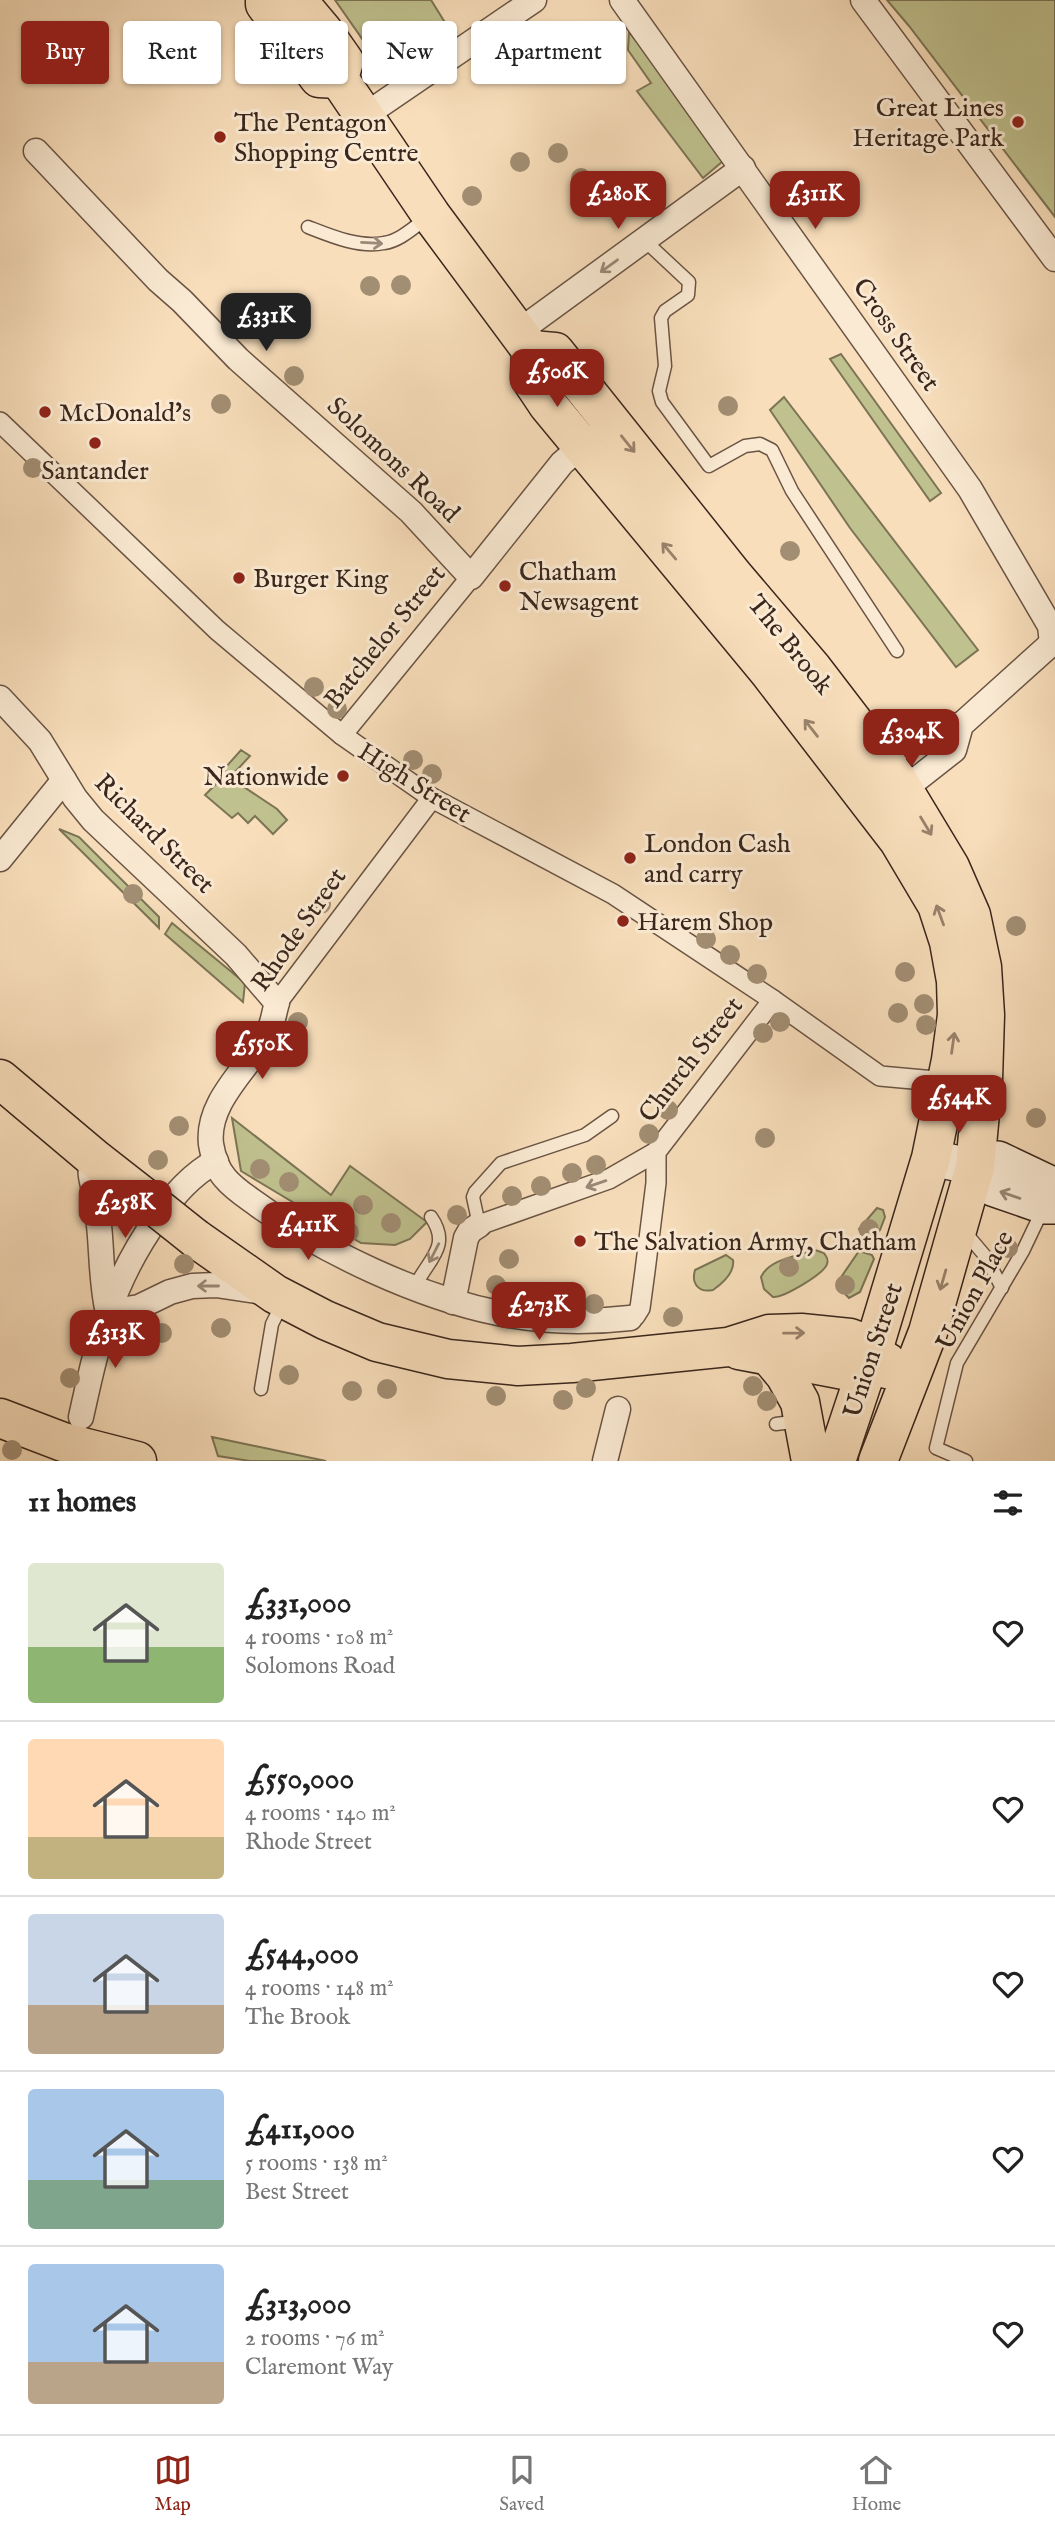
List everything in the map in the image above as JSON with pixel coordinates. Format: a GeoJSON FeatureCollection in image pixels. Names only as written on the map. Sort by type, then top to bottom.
{"type":"FeatureCollection","features":[{"type":"Feature","properties":{"kind":"main road"},"geometry":{"type":"LineString","coordinates":[[265,0],[265,5],[277,21]]}},
{"type":"Feature","properties":{"kind":"main road"},"geometry":{"type":"LineString","coordinates":[[297,0],[315,21]]}},
{"type":"Feature","properties":{"kind":"main road"},"geometry":{"type":"LineString","coordinates":[[343,84],[431,215],[525,341]]}},
{"type":"Feature","properties":{"kind":"main road","name":"The Brook"},"geometry":{"type":"LineString","coordinates":[[931,1158],[957,1007],[956,981],[950,942],[937,905],[899,841],[877,784],[812,668],[733,575],[555,352],[525,341],[530,378],[581,447],[769,673],[877,784],[950,867],[971,915],[982,967],[984,1066],[975,1167]]}},
{"type":"Feature","properties":{"kind":"main road"},"geometry":{"type":"LineString","coordinates":[[0,1079],[95,1160],[195,1238],[280,1296],[377,1342],[448,1359],[532,1365],[728,1347],[769,1334],[801,1333],[850,1338],[875,1362],[902,1398],[897,1461]]}},
{"type":"Feature","properties":{"kind":"main road"},"geometry":{"type":"LineString","coordinates":[[931,1158],[975,1167],[992,1188],[1052,1199]]}},
{"type":"Feature","properties":{"kind":"main road","name":"Union Street"},"geometry":{"type":"LineString","coordinates":[[836,1461],[875,1362],[931,1158]]}},
{"type":"Feature","properties":{"kind":"main road","name":"Union Street"},"geometry":{"type":"LineString","coordinates":[[878,1461],[933,1316],[975,1167]]}},
{"type":"Feature","properties":{"kind":"main road"},"geometry":{"type":"LineString","coordinates":[[728,1347],[770,1357],[875,1362],[933,1316]]}},
{"type":"Feature","properties":{"kind":"main road"},"geometry":{"type":"LineString","coordinates":[[770,1357],[800,1402],[790,1422],[811,1461]]}},
{"type":"Feature","properties":{"kind":"main road"},"geometry":{"type":"LineString","coordinates":[[0,1418],[63,1442],[137,1461]]}},
{"type":"Feature","properties":{"kind":"street"},"geometry":{"type":"LineString","coordinates":[[364,116],[534,0]]}},
{"type":"Feature","properties":{"kind":"street","name":"Cross Street"},"geometry":{"type":"LineString","coordinates":[[622,0],[982,508],[1050,626],[1053,644]]}},
{"type":"Feature","properties":{"kind":"street"},"geometry":{"type":"LineString","coordinates":[[863,0],[1055,259]]}},
{"type":"Feature","properties":{"kind":"street","name":"Solomons Road"},"geometry":{"type":"LineString","coordinates":[[36,151],[158,280],[238,359],[411,512],[471,577]]}},
{"type":"Feature","properties":{"kind":"street"},"geometry":{"type":"LineString","coordinates":[[525,341],[645,240],[743,168]]}},
{"type":"Feature","properties":{"kind":"street"},"geometry":{"type":"LineString","coordinates":[[581,447],[592,433],[580,414],[584,389]]}},
{"type":"Feature","properties":{"kind":"street","name":"High Street"},"geometry":{"type":"LineString","coordinates":[[0,423],[217,630],[341,735],[432,797],[612,894],[773,1000],[880,1076],[946,1082]]}},
{"type":"Feature","properties":{"kind":"street","name":"Batchelor Street"},"geometry":{"type":"LineString","coordinates":[[341,735],[562,463],[581,447]]}},
{"type":"Feature","properties":{"kind":"street"},"geometry":{"type":"LineString","coordinates":[[877,784],[941,762],[954,750],[961,725],[1053,644]]}},
{"type":"Feature","properties":{"kind":"street","name":"Richard Street"},"geometry":{"type":"LineString","coordinates":[[0,698],[40,741],[93,820],[245,964],[278,1003]]}},
{"type":"Feature","properties":{"kind":"street"},"geometry":{"type":"LineString","coordinates":[[877,784],[934,727],[961,725]]}},
{"type":"Feature","properties":{"kind":"street"},"geometry":{"type":"LineString","coordinates":[[0,859],[39,813],[53,814],[70,789]]}},
{"type":"Feature","properties":{"kind":"street","name":"Rhode Street"},"geometry":{"type":"LineString","coordinates":[[216,1161],[211,1131],[217,1112],[230,1087],[278,1039],[278,1003],[432,797]]}},
{"type":"Feature","properties":{"kind":"street","name":"Church Street"},"geometry":{"type":"LineString","coordinates":[[630,1318],[637,1314],[640,1304],[656,1183],[656,1152],[773,1000]]}},
{"type":"Feature","properties":{"kind":"street"},"geometry":{"type":"LineString","coordinates":[[453,1301],[466,1236],[479,1224],[609,1179],[656,1152]]}},
{"type":"Feature","properties":{"kind":"street"},"geometry":{"type":"LineString","coordinates":[[95,1160],[90,1170],[101,1234],[104,1291],[108,1312]]}},
{"type":"Feature","properties":{"kind":"street"},"geometry":{"type":"LineString","coordinates":[[81,1417],[98,1340],[125,1269],[139,1244],[191,1177],[216,1161],[228,1181],[293,1228],[362,1264],[415,1287],[500,1314],[555,1321],[630,1318]]}},
{"type":"Feature","properties":{"kind":"street"},"geometry":{"type":"LineString","coordinates":[[108,1312],[139,1307],[170,1292],[192,1286],[216,1285],[280,1296]]}},
{"type":"Feature","properties":{"kind":"street"},"geometry":{"type":"LineString","coordinates":[[604,1461],[618,1409]]}},
{"type":"Feature","properties":{"kind":"lane"},"geometry":{"type":"LineString","coordinates":[[308,227],[336,238],[370,244],[385,243],[401,237],[431,215]]}},
{"type":"Feature","properties":{"kind":"lane"},"geometry":{"type":"LineString","coordinates":[[645,240],[690,286],[688,295],[665,311],[661,318],[666,366],[659,391],[662,402],[709,466],[745,446],[760,444],[772,450],[792,491],[897,651]]}},
{"type":"Feature","properties":{"kind":"lane"},"geometry":{"type":"LineString","coordinates":[[479,1224],[473,1199],[475,1192],[501,1163],[584,1135],[611,1116]]}},
{"type":"Feature","properties":{"kind":"lane","name":"Union Place"},"geometry":{"type":"LineString","coordinates":[[966,1461],[935,1455],[957,1363],[1052,1199]]}},
{"type":"Feature","properties":{"kind":"lane"},"geometry":{"type":"LineString","coordinates":[[415,1287],[440,1241],[439,1228],[431,1217]]}},
{"type":"Feature","properties":{"kind":"lane"},"geometry":{"type":"LineString","coordinates":[[958,1225],[986,1257],[1002,1288]]}},
{"type":"Feature","properties":{"kind":"lane"},"geometry":{"type":"LineString","coordinates":[[261,1389],[272,1324],[280,1296]]}},
{"type":"Feature","properties":{"kind":"green space"},"geometry":{"type":"Polygon","coordinates":[[[335,0],[431,0],[444,21],[362,21],[362,39],[335,0]]]}},
{"type":"Feature","properties":{"kind":"green space","name":"Great Lines Heritage Park"},"geometry":{"type":"Polygon","coordinates":[[[887,0],[1055,0],[1055,217],[909,26],[887,0]]]}},
{"type":"Feature","properties":{"kind":"green space"},"geometry":{"type":"Polygon","coordinates":[[[629,32],[660,69],[723,161],[703,178],[637,91],[651,83],[628,50],[629,32]]]}},
{"type":"Feature","properties":{"kind":"green space"},"geometry":{"type":"Polygon","coordinates":[[[841,354],[941,493],[930,501],[830,359],[841,354]]]}},
{"type":"Feature","properties":{"kind":"green space"},"geometry":{"type":"Polygon","coordinates":[[[784,397],[978,650],[956,667],[850,528],[770,410],[784,397]]]}},
{"type":"Feature","properties":{"kind":"green space"},"geometry":{"type":"Polygon","coordinates":[[[241,750],[250,756],[235,772],[235,781],[277,809],[287,820],[273,834],[255,816],[248,823],[238,813],[232,818],[205,795],[220,780],[218,776],[241,750]]]}},
{"type":"Feature","properties":{"kind":"green space"},"geometry":{"type":"Polygon","coordinates":[[[59,829],[79,837],[159,917],[159,928],[59,829]]]}},
{"type":"Feature","properties":{"kind":"green space"},"geometry":{"type":"Polygon","coordinates":[[[172,923],[245,983],[243,1002],[165,934],[172,923]]]}},
{"type":"Feature","properties":{"kind":"green space"},"geometry":{"type":"Polygon","coordinates":[[[232,1118],[331,1195],[350,1166],[427,1222],[410,1239],[395,1245],[361,1243],[241,1171],[232,1118]]]}},
{"type":"Feature","properties":{"kind":"green space"},"geometry":{"type":"Polygon","coordinates":[[[877,1208],[883,1210],[885,1217],[880,1230],[872,1239],[861,1234],[859,1229],[877,1208]]]}},
{"type":"Feature","properties":{"kind":"green space"},"geometry":{"type":"Polygon","coordinates":[[[815,1250],[824,1253],[827,1259],[827,1264],[819,1274],[794,1290],[778,1296],[773,1297],[764,1289],[761,1277],[770,1266],[815,1250]]]}},
{"type":"Feature","properties":{"kind":"green space"},"geometry":{"type":"Polygon","coordinates":[[[859,1251],[872,1255],[874,1259],[860,1292],[849,1298],[837,1283],[859,1251]]]}},
{"type":"Feature","properties":{"kind":"green space"},"geometry":{"type":"Polygon","coordinates":[[[726,1255],[733,1260],[733,1265],[724,1281],[713,1290],[700,1289],[695,1283],[695,1270],[726,1255]]]}},
{"type":"Feature","properties":{"kind":"green space"},"geometry":{"type":"Polygon","coordinates":[[[212,1437],[326,1461],[250,1461],[218,1456],[212,1437]]]}},
{"type":"Feature","properties":{"kind":"place","name":"Great Lines Heritage Park"},"geometry":{"type":"Point","coordinates":[1018,122]}},
{"type":"Feature","properties":{"kind":"place","name":"The Pentagon Shopping Centre"},"geometry":{"type":"Point","coordinates":[220,137]}},
{"type":"Feature","properties":{"kind":"place","name":"McDonald's"},"geometry":{"type":"Point","coordinates":[45,412]}},
{"type":"Feature","properties":{"kind":"place","name":"Santander"},"geometry":{"type":"Point","coordinates":[95,443]}},
{"type":"Feature","properties":{"kind":"place","name":"Burger King"},"geometry":{"type":"Point","coordinates":[239,578]}},
{"type":"Feature","properties":{"kind":"place","name":"Chatham Newsagent"},"geometry":{"type":"Point","coordinates":[505,586]}},
{"type":"Feature","properties":{"kind":"place","name":"Nationwide"},"geometry":{"type":"Point","coordinates":[343,776]}},
{"type":"Feature","properties":{"kind":"place","name":"London Cash and carry"},"geometry":{"type":"Point","coordinates":[630,858]}},
{"type":"Feature","properties":{"kind":"place","name":"Harem Shop"},"geometry":{"type":"Point","coordinates":[623,921]}},
{"type":"Feature","properties":{"kind":"place","name":"The Salvation Army, Chatham"},"geometry":{"type":"Point","coordinates":[580,1241]}}]}
